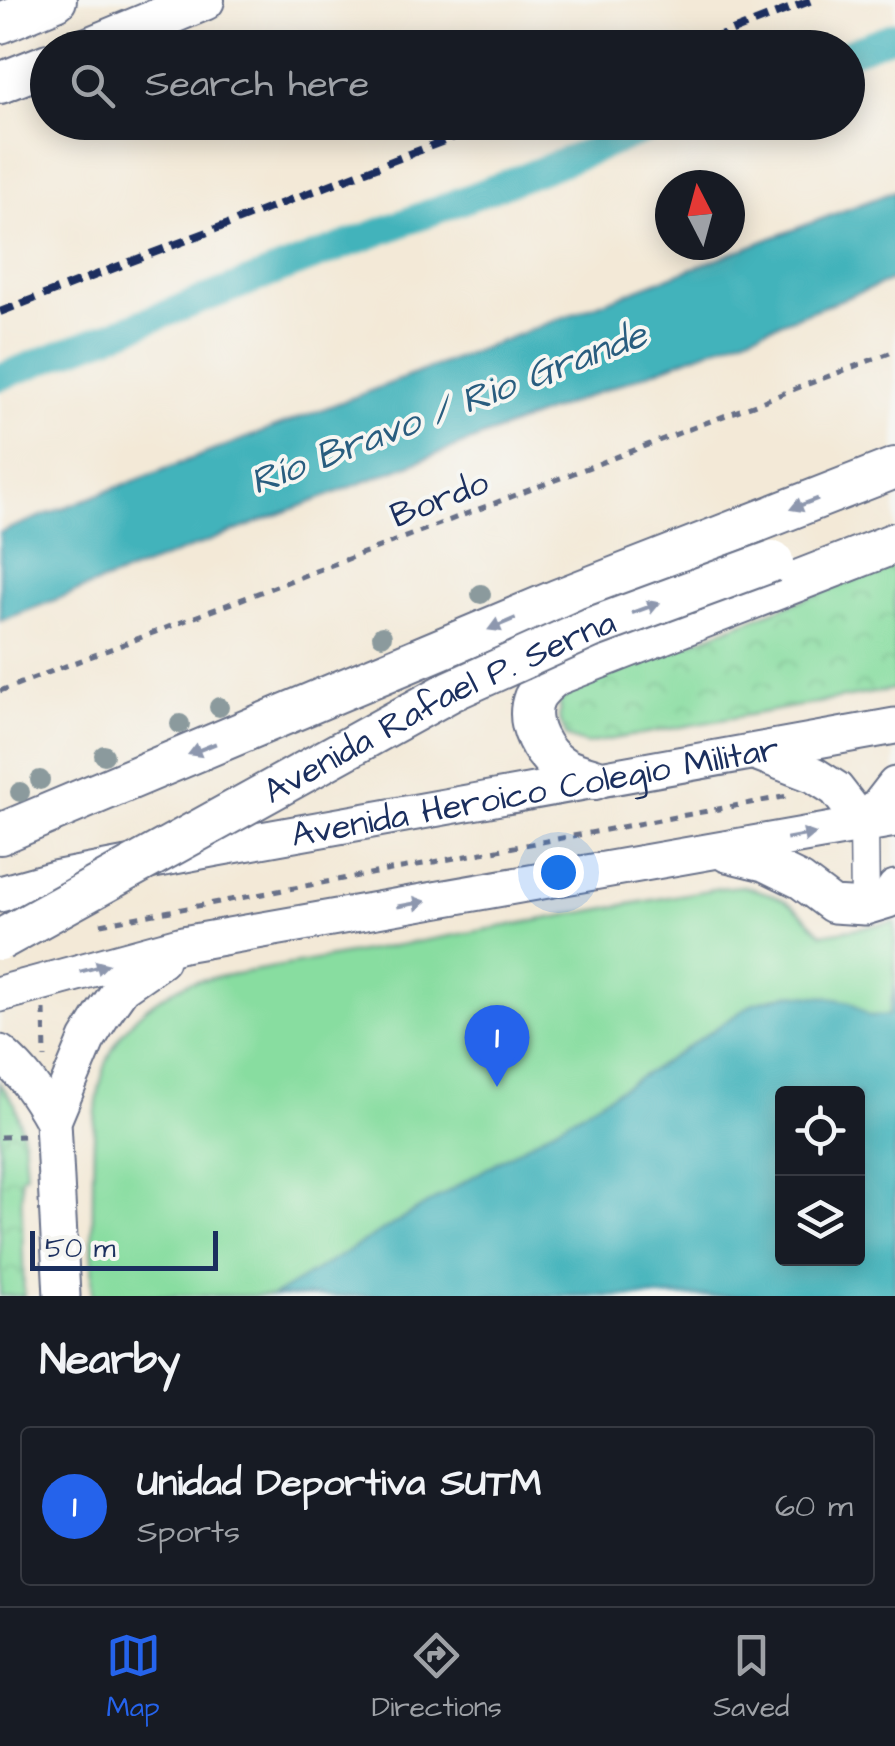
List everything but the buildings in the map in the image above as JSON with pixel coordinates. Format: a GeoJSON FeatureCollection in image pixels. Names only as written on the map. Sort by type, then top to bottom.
{"type":"FeatureCollection","features":[{"type":"Feature","properties":{"kind":"highway"},"geometry":{"type":"LineString","coordinates":[[0,23],[56,0]]}},
{"type":"Feature","properties":{"kind":"highway"},"geometry":{"type":"LineString","coordinates":[[132,30],[204,0]]}},
{"type":"Feature","properties":{"kind":"highway"},"geometry":{"type":"LineString","coordinates":[[0,83],[30,71]]}},
{"type":"Feature","properties":{"kind":"highway","name":"Avenida Rafael P. Serna"},"geometry":{"type":"LineString","coordinates":[[0,834],[557,600],[895,468]]}},
{"type":"Feature","properties":{"kind":"highway","name":"Avenida Rafael P. Serna"},"geometry":{"type":"LineString","coordinates":[[0,940],[451,691],[591,628],[895,515]]}},
{"type":"Feature","properties":{"kind":"highway"},"geometry":{"type":"LineString","coordinates":[[595,780],[565,769],[552,759],[534,732],[534,697],[556,674],[895,542]]}},
{"type":"Feature","properties":{"kind":"main road","name":"Avenida Heroico Colegio Militar"},"geometry":{"type":"LineString","coordinates":[[0,894],[54,879],[895,726]]}},
{"type":"Feature","properties":{"kind":"main road"},"geometry":{"type":"LineString","coordinates":[[754,751],[814,775],[880,822]]}},
{"type":"Feature","properties":{"kind":"main road"},"geometry":{"type":"LineString","coordinates":[[880,822],[895,784]]}},
{"type":"Feature","properties":{"kind":"main road"},"geometry":{"type":"LineString","coordinates":[[0,994],[182,944],[880,822]]}},
{"type":"Feature","properties":{"kind":"main road"},"geometry":{"type":"LineString","coordinates":[[714,850],[764,862],[801,881],[833,905],[866,908],[888,900],[895,888]]}},
{"type":"Feature","properties":{"kind":"main road"},"geometry":{"type":"LineString","coordinates":[[38,1128],[122,987],[182,944]]}},
{"type":"Feature","properties":{"kind":"main road"},"geometry":{"type":"LineString","coordinates":[[0,1053],[34,1086],[62,1296]]}},
{"type":"Feature","properties":{"kind":"lane"},"geometry":{"type":"LineString","coordinates":[[866,908],[880,822]]}},
{"type":"Feature","properties":{"kind":"path","name":"Bordo"},"geometry":{"type":"LineString","coordinates":[[0,691],[895,350]]}},
{"type":"Feature","properties":{"kind":"path"},"geometry":{"type":"LineString","coordinates":[[0,1137],[38,1128]]}},
{"type":"Feature","properties":{"kind":"green space"},"geometry":{"type":"Polygon","coordinates":[[[895,564],[895,689],[586,744],[567,737],[559,719],[560,701],[577,686],[895,564]]]}},
{"type":"Feature","properties":{"kind":"green space"},"geometry":{"type":"Polygon","coordinates":[[[742,886],[778,897],[822,934],[895,922],[895,1296],[92,1296],[95,1117],[99,1088],[118,1039],[135,1018],[190,982],[742,886]]]}},
{"type":"Feature","properties":{"kind":"green space"},"geometry":{"type":"Polygon","coordinates":[[[0,1083],[15,1104],[23,1136],[24,1296],[0,1296],[0,1083]]]}},
{"type":"Feature","properties":{"kind":"water","name":"Río Bravo / Rio Grande"},"geometry":{"type":"Polygon","coordinates":[[[895,191],[895,279],[0,621],[0,532],[714,260],[745,260],[745,248],[895,191]]]}},
{"type":"Feature","properties":{"kind":"water"},"geometry":{"type":"Polygon","coordinates":[[[895,985],[895,1296],[273,1296],[660,1065],[754,1003],[789,994],[826,997],[851,1002],[869,1016],[889,1015],[895,985]]]}},
{"type":"Feature","properties":{"kind":"waterway"},"geometry":{"type":"LineString","coordinates":[[865,46],[895,35]]}},
{"type":"Feature","properties":{"kind":"waterway"},"geometry":{"type":"LineString","coordinates":[[0,377],[620,140]]}},
{"type":"Feature","properties":{"kind":"railway"},"geometry":{"type":"LineString","coordinates":[[735,30],[812,0]]}},
{"type":"Feature","properties":{"kind":"railway"},"geometry":{"type":"LineString","coordinates":[[0,312],[446,140]]}},
{"type":"Feature","properties":{"kind":"place","name":"Unidad Deportiva SUTM"},"geometry":{"type":"Point","coordinates":[497,1087]}}]}
